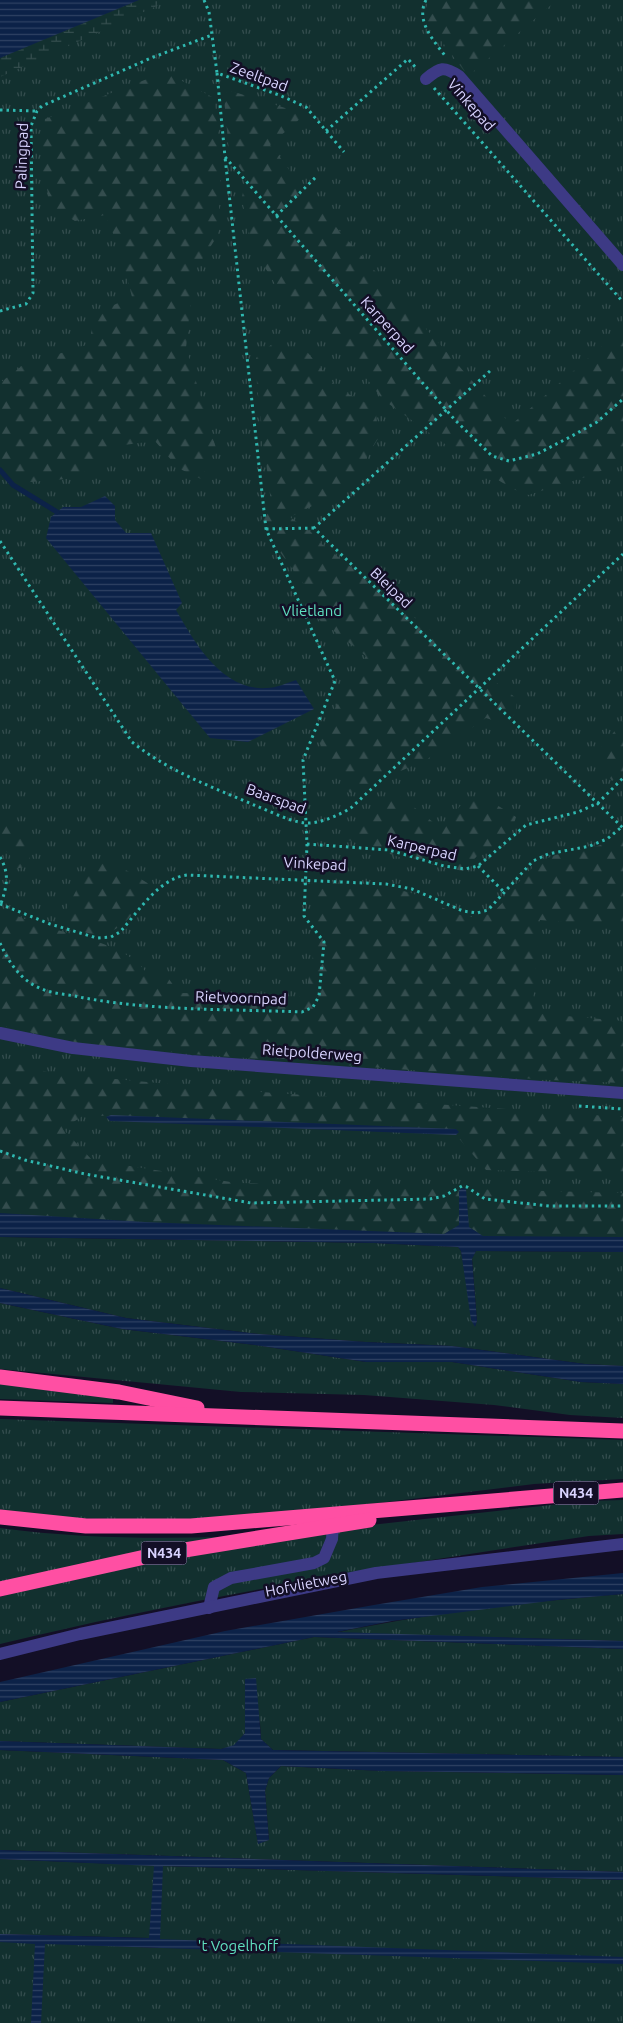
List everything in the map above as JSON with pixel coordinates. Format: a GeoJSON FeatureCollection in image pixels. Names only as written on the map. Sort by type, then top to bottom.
{"type":"FeatureCollection","features":[{"type":"Feature","properties":{"kind":"highway"},"geometry":{"type":"LineString","coordinates":[[0,1377],[119,1392],[238,1416]]}},
{"type":"Feature","properties":{"kind":"highway"},"geometry":{"type":"LineString","coordinates":[[0,1408],[623,1431]]}},
{"type":"Feature","properties":{"kind":"highway","name":"N434"},"geometry":{"type":"LineString","coordinates":[[0,1517],[86,1526],[191,1526],[623,1490]]}},
{"type":"Feature","properties":{"kind":"highway","name":"N434"},"geometry":{"type":"LineString","coordinates":[[0,1589],[154,1555],[469,1504]]}},
{"type":"Feature","properties":{"kind":"street","name":"Vinkepad"},"geometry":{"type":"LineString","coordinates":[[426,79],[437,70],[448,69],[459,76],[623,265]]}},
{"type":"Feature","properties":{"kind":"street","name":"Rietpolderweg"},"geometry":{"type":"LineString","coordinates":[[0,1033],[73,1048],[191,1061],[623,1093]]}},
{"type":"Feature","properties":{"kind":"street"},"geometry":{"type":"LineString","coordinates":[[209,1608],[214,1586],[231,1578],[314,1563],[324,1558],[332,1539],[333,1525]]}},
{"type":"Feature","properties":{"kind":"street","name":"Hofvlietweg"},"geometry":{"type":"LineString","coordinates":[[0,1654],[80,1634],[376,1574],[623,1544]]}},
{"type":"Feature","properties":{"kind":"path","name":"Zeeltpad"},"geometry":{"type":"LineString","coordinates":[[204,0],[209,12],[216,74],[279,95],[306,107],[344,152]]}},
{"type":"Feature","properties":{"kind":"path"},"geometry":{"type":"LineString","coordinates":[[426,0],[422,16],[427,31],[447,58],[448,69]]}},
{"type":"Feature","properties":{"kind":"path","name":"Palingpad"},"geometry":{"type":"LineString","coordinates":[[0,311],[26,304],[33,293],[31,126],[38,111],[42,106],[151,58],[212,35]]}},
{"type":"Feature","properties":{"kind":"path"},"geometry":{"type":"LineString","coordinates":[[326,131],[408,59],[426,79]]}},
{"type":"Feature","properties":{"kind":"path"},"geometry":{"type":"LineString","coordinates":[[216,74],[225,157]]}},
{"type":"Feature","properties":{"kind":"path","name":"Vinkepad"},"geometry":{"type":"LineString","coordinates":[[426,79],[623,302]]}},
{"type":"Feature","properties":{"kind":"path"},"geometry":{"type":"LineString","coordinates":[[0,110],[38,111]]}},
{"type":"Feature","properties":{"kind":"path","name":"Karperpad"},"geometry":{"type":"LineString","coordinates":[[225,157],[447,410],[476,442],[492,456],[509,461],[537,454],[597,422],[623,399]]}},
{"type":"Feature","properties":{"kind":"path","name":"Rietvoornpad"},"geometry":{"type":"LineString","coordinates":[[0,943],[7,959],[23,978],[42,990],[103,1001],[164,1007],[302,1012],[313,1007],[319,996],[324,942],[304,916],[307,844],[303,760],[335,681],[266,529],[225,157]]}},
{"type":"Feature","properties":{"kind":"path"},"geometry":{"type":"LineString","coordinates":[[276,216],[317,176]]}},
{"type":"Feature","properties":{"kind":"path"},"geometry":{"type":"LineString","coordinates":[[266,529],[314,528],[490,371]]}},
{"type":"Feature","properties":{"kind":"path","name":"Bleipad"},"geometry":{"type":"LineString","coordinates":[[314,528],[623,827]]}},
{"type":"Feature","properties":{"kind":"path","name":"Baarspad"},"geometry":{"type":"LineString","coordinates":[[0,541],[132,742],[149,756],[181,773],[279,815],[306,823],[340,815],[352,808],[478,687],[623,554]]}},
{"type":"Feature","properties":{"kind":"path"},"geometry":{"type":"LineString","coordinates":[[505,893],[478,866],[526,825],[578,812],[598,803],[623,778]]}},
{"type":"Feature","properties":{"kind":"path","name":"Vinkepad"},"geometry":{"type":"LineString","coordinates":[[0,905],[50,924],[97,938],[111,937],[120,932],[164,883],[174,877],[187,875],[386,884],[412,889],[462,911],[477,913],[488,910],[505,893],[523,870],[534,861],[548,854],[590,846],[608,839],[623,827]]}},
{"type":"Feature","properties":{"kind":"path","name":"Karperpad"},"geometry":{"type":"LineString","coordinates":[[307,844],[389,850],[444,866],[465,869],[478,866]]}},
{"type":"Feature","properties":{"kind":"path"},"geometry":{"type":"LineString","coordinates":[[0,857],[6,868],[8,882],[0,905]]}},
{"type":"Feature","properties":{"kind":"path"},"geometry":{"type":"LineString","coordinates":[[0,1151],[25,1160],[85,1174],[251,1203],[430,1199],[444,1196],[462,1186],[467,1187],[485,1199],[549,1206],[623,1206]]}},
{"type":"Feature","properties":{"kind":"green space","name":"Vlietland"},"geometry":{"type":"Polygon","coordinates":[[[0,0],[623,0],[623,1242],[0,1223],[0,0]]]}},
{"type":"Feature","properties":{"kind":"green space"},"geometry":{"type":"Polygon","coordinates":[[[139,0],[170,0],[0,77],[0,58],[139,0]]]}},
{"type":"Feature","properties":{"kind":"green space"},"geometry":{"type":"Polygon","coordinates":[[[430,0],[557,0],[468,76],[428,23],[425,10],[430,0]]]}},
{"type":"Feature","properties":{"kind":"green space"},"geometry":{"type":"Polygon","coordinates":[[[165,72],[214,98],[221,157],[218,235],[194,272],[186,348],[216,448],[201,479],[178,468],[155,441],[116,446],[77,478],[19,483],[0,463],[0,383],[23,365],[90,344],[93,314],[132,297],[120,250],[105,215],[75,221],[51,207],[41,162],[45,119],[165,72]]]}},
{"type":"Feature","properties":{"kind":"green space"},"geometry":{"type":"Polygon","coordinates":[[[228,90],[298,112],[302,117],[270,145],[306,193],[511,425],[623,328],[623,461],[592,475],[528,495],[513,489],[480,469],[382,399],[344,348],[282,295],[256,253],[247,228],[242,197],[246,177],[229,152],[224,98],[228,90]]]}},
{"type":"Feature","properties":{"kind":"green space"},"geometry":{"type":"Polygon","coordinates":[[[272,344],[308,353],[338,389],[375,407],[379,437],[348,488],[290,517],[517,699],[516,711],[508,725],[486,718],[426,760],[350,793],[317,739],[366,656],[317,618],[303,583],[259,524],[271,503],[257,386],[256,358],[272,344]]]}},
{"type":"Feature","properties":{"kind":"green space"},"geometry":{"type":"Polygon","coordinates":[[[623,721],[623,772],[612,781],[595,755],[623,721]]]}},
{"type":"Feature","properties":{"kind":"green space"},"geometry":{"type":"Polygon","coordinates":[[[396,793],[443,830],[460,806],[484,797],[516,817],[508,843],[478,855],[463,871],[402,858],[342,838],[378,800],[396,793]]]}},
{"type":"Feature","properties":{"kind":"green space"},"geometry":{"type":"Polygon","coordinates":[[[0,808],[14,820],[23,833],[31,866],[14,869],[10,855],[0,845],[0,808]]]}},
{"type":"Feature","properties":{"kind":"green space"},"geometry":{"type":"Polygon","coordinates":[[[623,831],[623,927],[540,920],[532,1013],[623,1021],[623,1083],[549,1080],[192,1054],[74,1043],[0,1025],[0,908],[38,924],[115,949],[137,962],[145,971],[166,975],[179,993],[249,994],[293,1000],[306,993],[315,944],[316,916],[309,884],[360,885],[400,890],[420,896],[449,911],[470,917],[479,917],[489,914],[496,909],[528,872],[546,859],[604,844],[623,831]]]}},
{"type":"Feature","properties":{"kind":"green space"},"geometry":{"type":"Polygon","coordinates":[[[106,858],[154,887],[130,918],[114,930],[96,934],[87,933],[59,923],[92,861],[106,858]]]}},
{"type":"Feature","properties":{"kind":"green space"},"geometry":{"type":"Polygon","coordinates":[[[0,1059],[51,1073],[233,1090],[623,1117],[623,1174],[486,1170],[456,1135],[458,1132],[84,1115],[63,1129],[92,1160],[237,1183],[459,1190],[459,1225],[444,1234],[145,1222],[0,1213],[0,1059]]]}},
{"type":"Feature","properties":{"kind":"green space"},"geometry":{"type":"Polygon","coordinates":[[[466,1189],[623,1193],[623,1237],[483,1236],[469,1227],[466,1189]]]}},
{"type":"Feature","properties":{"kind":"green space"},"geometry":{"type":"Polygon","coordinates":[[[0,1237],[374,1243],[458,1247],[461,1251],[475,1326],[477,1321],[472,1258],[476,1251],[623,1252],[623,1366],[585,1364],[452,1346],[259,1334],[126,1318],[0,1288],[0,1237]]]}},
{"type":"Feature","properties":{"kind":"green space"},"geometry":{"type":"Polygon","coordinates":[[[0,1303],[122,1329],[255,1345],[366,1362],[452,1362],[581,1382],[623,1384],[623,1418],[570,1415],[494,1405],[364,1395],[241,1392],[0,1369],[0,1303]]]}},
{"type":"Feature","properties":{"kind":"green space"},"geometry":{"type":"Polygon","coordinates":[[[0,1382],[113,1395],[113,1403],[0,1399],[0,1382]]]}},
{"type":"Feature","properties":{"kind":"green space"},"geometry":{"type":"Polygon","coordinates":[[[0,1419],[623,1440],[623,1479],[534,1484],[263,1517],[173,1520],[69,1518],[0,1510],[0,1419]]]}},
{"type":"Feature","properties":{"kind":"green space"},"geometry":{"type":"Polygon","coordinates":[[[623,1500],[623,1534],[589,1536],[293,1583],[146,1611],[0,1644],[0,1597],[34,1587],[333,1525],[362,1526],[587,1501],[623,1500]]]}},
{"type":"Feature","properties":{"kind":"green space"},"geometry":{"type":"Polygon","coordinates":[[[0,1528],[111,1537],[223,1537],[0,1582],[0,1528]]]}},
{"type":"Feature","properties":{"kind":"green space"},"geometry":{"type":"Polygon","coordinates":[[[623,1594],[623,1641],[334,1633],[478,1609],[623,1594]]]}},
{"type":"Feature","properties":{"kind":"green space"},"geometry":{"type":"Polygon","coordinates":[[[314,1637],[623,1649],[623,1757],[273,1750],[261,1739],[260,1723],[245,1679],[245,1733],[234,1746],[221,1749],[0,1741],[0,1702],[314,1637]]]}},
{"type":"Feature","properties":{"kind":"green space"},"geometry":{"type":"Polygon","coordinates":[[[0,1750],[223,1760],[246,1773],[258,1843],[269,1840],[265,1791],[269,1778],[281,1766],[383,1771],[623,1775],[623,1872],[0,1850],[0,1750]]]}},
{"type":"Feature","properties":{"kind":"green space","name":"'t Vogelhoff"},"geometry":{"type":"Polygon","coordinates":[[[0,1859],[163,1866],[623,1880],[623,2023],[0,2023],[0,1941],[159,1948],[149,1938],[0,1934],[0,1859]]]}},
{"type":"Feature","properties":{"kind":"water"},"geometry":{"type":"Polygon","coordinates":[[[0,0],[139,0],[0,58],[0,0]]]}},
{"type":"Feature","properties":{"kind":"water"},"geometry":{"type":"Polygon","coordinates":[[[105,496],[115,506],[115,520],[126,533],[151,533],[182,603],[176,610],[201,650],[212,662],[236,682],[251,687],[270,688],[296,680],[314,709],[248,742],[210,738],[46,538],[51,517],[63,507],[81,507],[105,496]]]}},
{"type":"Feature","properties":{"kind":"water"},"geometry":{"type":"Polygon","coordinates":[[[111,1115],[456,1129],[459,1132],[456,1135],[110,1121],[106,1117],[111,1115]]]}},
{"type":"Feature","properties":{"kind":"water"},"geometry":{"type":"Polygon","coordinates":[[[466,1189],[469,1227],[483,1236],[623,1237],[623,1252],[476,1251],[472,1259],[477,1321],[475,1327],[471,1320],[461,1251],[458,1247],[374,1243],[0,1237],[0,1213],[145,1222],[444,1234],[459,1225],[459,1190],[466,1189]]]}},
{"type":"Feature","properties":{"kind":"water"},"geometry":{"type":"Polygon","coordinates":[[[0,1288],[126,1318],[259,1334],[452,1346],[585,1364],[623,1366],[623,1384],[581,1382],[452,1362],[366,1362],[255,1345],[122,1329],[0,1303],[0,1288]]]}},
{"type":"Feature","properties":{"kind":"water"},"geometry":{"type":"Polygon","coordinates":[[[623,1573],[623,1594],[557,1600],[392,1621],[337,1632],[623,1641],[623,1649],[314,1637],[0,1702],[0,1682],[225,1631],[482,1587],[623,1573]]]}},
{"type":"Feature","properties":{"kind":"water"},"geometry":{"type":"Polygon","coordinates":[[[256,1678],[261,1739],[273,1750],[623,1757],[623,1775],[383,1771],[281,1766],[269,1778],[265,1791],[269,1840],[258,1844],[246,1773],[223,1760],[0,1750],[0,1741],[221,1749],[234,1745],[245,1733],[245,1679],[256,1678]]]}},
{"type":"Feature","properties":{"kind":"water"},"geometry":{"type":"Polygon","coordinates":[[[0,1850],[623,1872],[623,1880],[163,1866],[160,1939],[623,1957],[623,1964],[45,1944],[41,2023],[31,2023],[35,1944],[0,1942],[0,1934],[149,1938],[154,1866],[0,1859],[0,1850]]]}},
{"type":"Feature","properties":{"kind":"waterway"},"geometry":{"type":"LineString","coordinates":[[0,470],[13,485],[57,512]]}}]}
